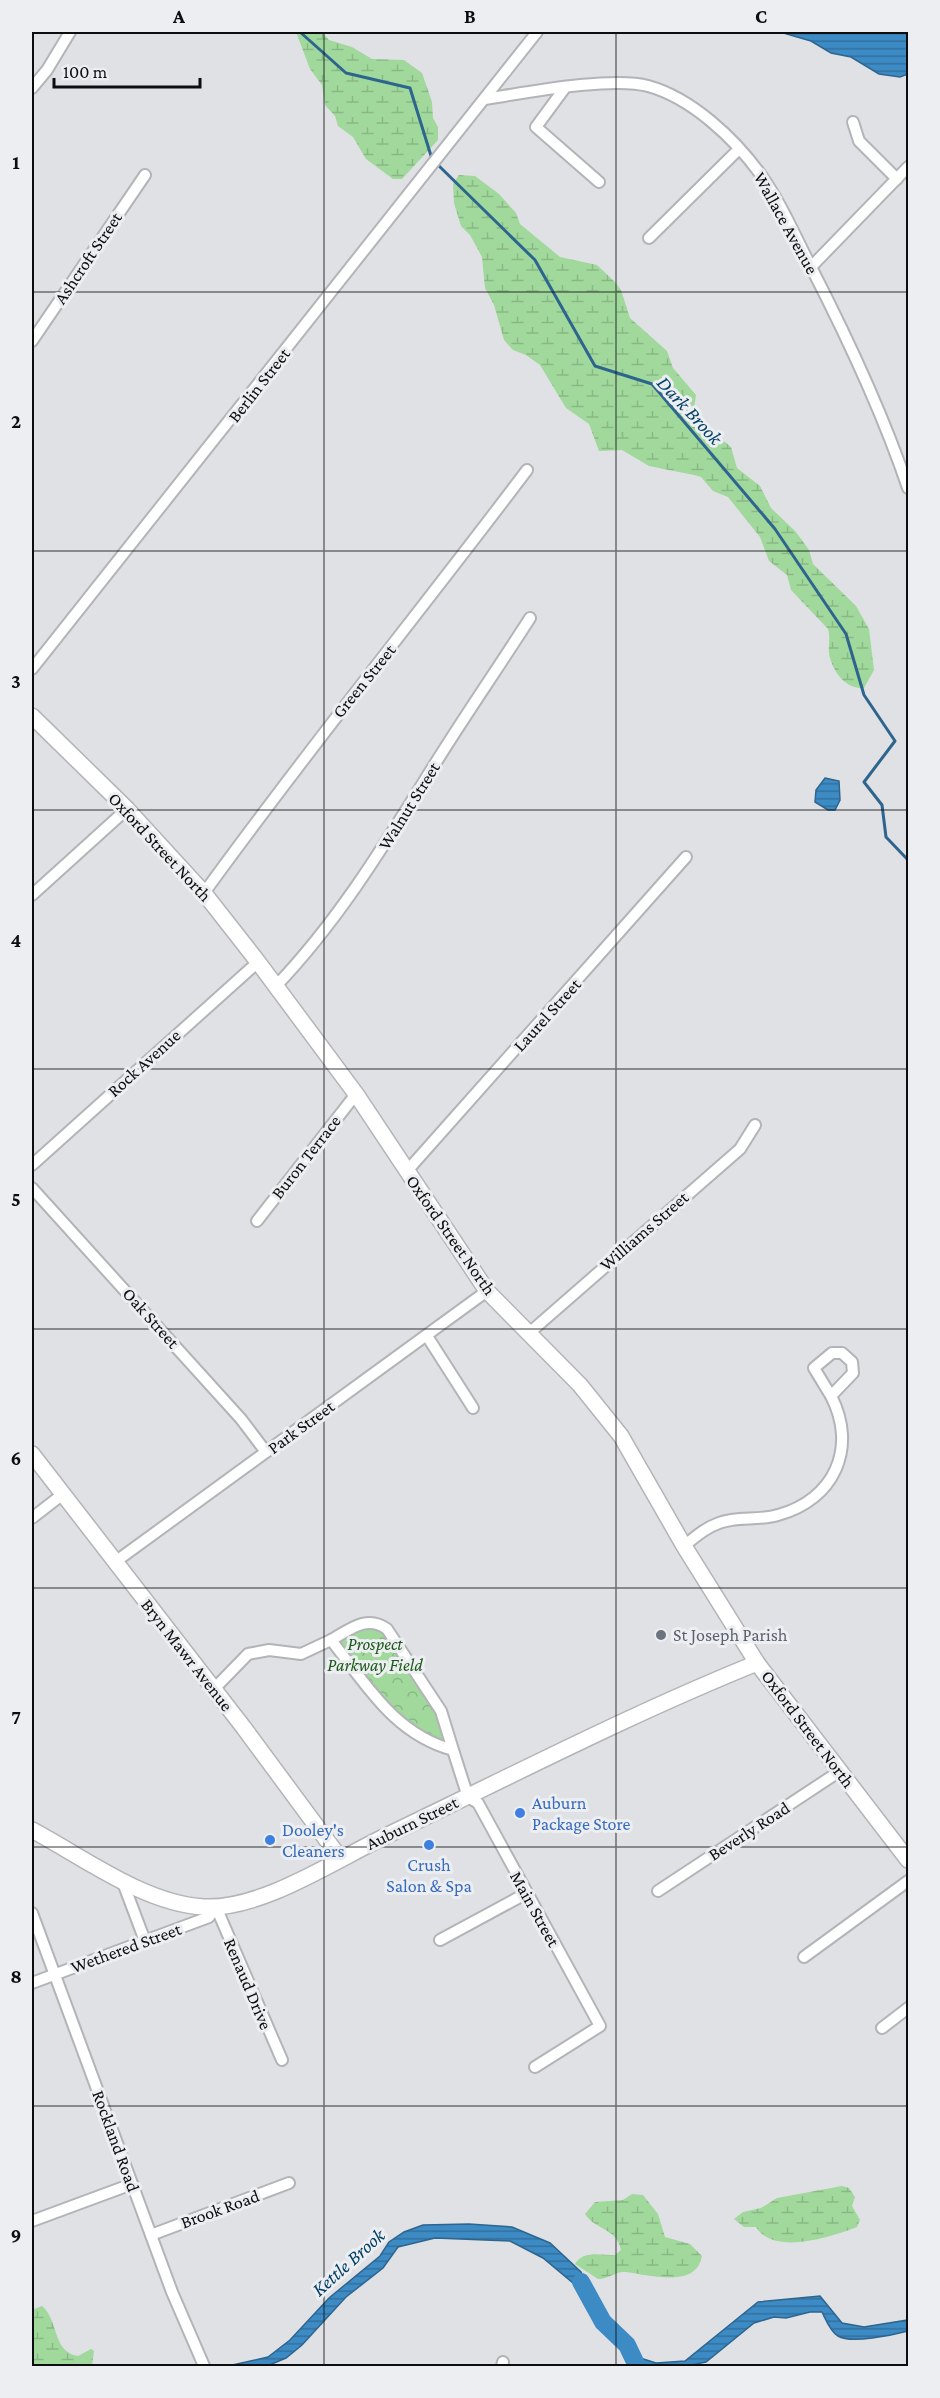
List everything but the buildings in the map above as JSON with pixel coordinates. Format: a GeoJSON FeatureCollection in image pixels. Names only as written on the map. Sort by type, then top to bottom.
{"type":"FeatureCollection","features":[{"type":"Feature","properties":{"kind":"main road","name":"Oxford Street North"},"geometry":{"type":"LineString","coordinates":[[32,716],[128,809],[204,893],[258,962],[356,1094],[487,1291],[580,1385],[621,1436],[684,1546],[757,1663],[909,1860]]}},
{"type":"Feature","properties":{"kind":"main road","name":"Bryn Mawr Avenue"},"geometry":{"type":"LineString","coordinates":[[32,1454],[340,1858]]}},
{"type":"Feature","properties":{"kind":"main road","name":"Auburn Street"},"geometry":{"type":"LineString","coordinates":[[32,1830],[166,1900],[216,1907],[264,1896],[468,1797],[757,1663]]}},
{"type":"Feature","properties":{"kind":"street"},"geometry":{"type":"LineString","coordinates":[[32,88],[47,70],[70,32]]}},
{"type":"Feature","properties":{"kind":"street","name":"Berlin Street"},"geometry":{"type":"LineString","coordinates":[[32,669],[537,32]]}},
{"type":"Feature","properties":{"kind":"street","name":"Wallace Avenue"},"geometry":{"type":"LineString","coordinates":[[485,99],[625,83],[647,86],[697,111],[739,149],[772,192],[870,384],[909,488]]}},
{"type":"Feature","properties":{"kind":"street"},"geometry":{"type":"LineString","coordinates":[[564,89],[536,127],[599,182]]}},
{"type":"Feature","properties":{"kind":"street"},"geometry":{"type":"LineString","coordinates":[[852,122],[859,141],[897,179]]}},
{"type":"Feature","properties":{"kind":"street"},"geometry":{"type":"LineString","coordinates":[[649,238],[739,149]]}},
{"type":"Feature","properties":{"kind":"street"},"geometry":{"type":"LineString","coordinates":[[811,267],[909,167]]}},
{"type":"Feature","properties":{"kind":"street","name":"Ashcroft Street"},"geometry":{"type":"LineString","coordinates":[[32,341],[145,175]]}},
{"type":"Feature","properties":{"kind":"street","name":"Green Street"},"geometry":{"type":"LineString","coordinates":[[204,893],[348,699],[396,643],[527,470]]}},
{"type":"Feature","properties":{"kind":"street","name":"Walnut Street"},"geometry":{"type":"LineString","coordinates":[[276,986],[332,922],[373,865],[463,719],[530,618]]}},
{"type":"Feature","properties":{"kind":"street"},"geometry":{"type":"LineString","coordinates":[[32,895],[128,809]]}},
{"type":"Feature","properties":{"kind":"street","name":"Laurel Street"},"geometry":{"type":"LineString","coordinates":[[407,1171],[686,857]]}},
{"type":"Feature","properties":{"kind":"street","name":"Rock Avenue"},"geometry":{"type":"LineString","coordinates":[[32,1165],[258,962]]}},
{"type":"Feature","properties":{"kind":"street","name":"Buron Terrace"},"geometry":{"type":"LineString","coordinates":[[257,1221],[356,1094]]}},
{"type":"Feature","properties":{"kind":"street","name":"Williams Street"},"geometry":{"type":"LineString","coordinates":[[528,1334],[740,1149],[755,1125]]}},
{"type":"Feature","properties":{"kind":"street","name":"Oak Street"},"geometry":{"type":"LineString","coordinates":[[32,1188],[241,1419],[266,1452]]}},
{"type":"Feature","properties":{"kind":"street","name":"Park Street"},"geometry":{"type":"LineString","coordinates":[[115,1562],[487,1291]]}},
{"type":"Feature","properties":{"kind":"street"},"geometry":{"type":"LineString","coordinates":[[427,1336],[473,1408]]}},
{"type":"Feature","properties":{"kind":"street"},"geometry":{"type":"LineString","coordinates":[[684,1546],[716,1524],[732,1520],[759,1520],[778,1515],[800,1506],[822,1489],[838,1466],[843,1453],[842,1425],[831,1396]]}},
{"type":"Feature","properties":{"kind":"street"},"geometry":{"type":"LineString","coordinates":[[32,1518],[63,1494]]}},
{"type":"Feature","properties":{"kind":"street"},"geometry":{"type":"LineString","coordinates":[[213,1690],[248,1654],[269,1650],[301,1654],[366,1622],[377,1622],[387,1629],[441,1711],[468,1797]]}},
{"type":"Feature","properties":{"kind":"street"},"geometry":{"type":"LineString","coordinates":[[331,1640],[385,1708],[402,1725],[423,1740],[453,1750]]}},
{"type":"Feature","properties":{"kind":"street","name":"Beverly Road"},"geometry":{"type":"LineString","coordinates":[[658,1891],[840,1771]]}},
{"type":"Feature","properties":{"kind":"street","name":"Main Street"},"geometry":{"type":"LineString","coordinates":[[468,1797],[478,1803],[600,2025],[535,2067]]}},
{"type":"Feature","properties":{"kind":"street"},"geometry":{"type":"LineString","coordinates":[[122,1879],[145,1941]]}},
{"type":"Feature","properties":{"kind":"street"},"geometry":{"type":"LineString","coordinates":[[804,1957],[909,1881]]}},
{"type":"Feature","properties":{"kind":"street"},"geometry":{"type":"LineString","coordinates":[[440,1940],[526,1893]]}},
{"type":"Feature","properties":{"kind":"street","name":"Wethered Street"},"geometry":{"type":"LineString","coordinates":[[32,1983],[208,1917],[216,1907]]}},
{"type":"Feature","properties":{"kind":"street","name":"Renaud Drive"},"geometry":{"type":"LineString","coordinates":[[216,1907],[282,2060]]}},
{"type":"Feature","properties":{"kind":"street","name":"Rockland Road"},"geometry":{"type":"LineString","coordinates":[[32,1913],[189,2336],[204,2367]]}},
{"type":"Feature","properties":{"kind":"street"},"geometry":{"type":"LineString","coordinates":[[882,2028],[909,2008]]}},
{"type":"Feature","properties":{"kind":"street","name":"Brook Road"},"geometry":{"type":"LineString","coordinates":[[151,2235],[289,2183]]}},
{"type":"Feature","properties":{"kind":"street"},"geometry":{"type":"LineString","coordinates":[[32,2221],[132,2184]]}},
{"type":"Feature","properties":{"kind":"green space"},"geometry":{"type":"Polygon","coordinates":[[[296,32],[322,32],[329,40],[352,47],[372,59],[404,60],[422,73],[432,102],[433,118],[438,127],[438,140],[402,179],[393,179],[366,159],[353,137],[338,126],[335,116],[325,105],[322,85],[310,69],[296,32]]]}},
{"type":"Feature","properties":{"kind":"green space"},"geometry":{"type":"Polygon","coordinates":[[[459,175],[475,176],[499,194],[516,213],[520,224],[560,257],[597,265],[615,282],[621,290],[630,318],[667,351],[673,368],[696,395],[694,408],[711,430],[731,447],[737,468],[760,486],[771,508],[796,532],[809,550],[813,564],[856,606],[869,629],[874,670],[864,688],[852,686],[838,675],[829,655],[828,629],[791,590],[787,575],[769,561],[760,537],[728,497],[713,491],[701,477],[649,466],[622,450],[599,451],[589,424],[566,408],[540,365],[526,355],[513,350],[504,340],[494,305],[485,288],[482,257],[470,235],[461,226],[454,203],[453,184],[459,175]]]}},
{"type":"Feature","properties":{"kind":"green space","name":"Prospect Parkway Field"},"geometry":{"type":"Polygon","coordinates":[[[380,1624],[443,1715],[453,1750],[416,1736],[331,1640],[350,1629],[380,1624]]]}},
{"type":"Feature","properties":{"kind":"green space"},"geometry":{"type":"Polygon","coordinates":[[[842,2186],[849,2188],[855,2197],[852,2206],[860,2220],[857,2227],[833,2235],[803,2242],[775,2241],[764,2236],[756,2227],[744,2227],[734,2219],[743,2212],[761,2208],[777,2198],[842,2186]]]}},
{"type":"Feature","properties":{"kind":"green space"},"geometry":{"type":"Polygon","coordinates":[[[632,2194],[643,2195],[658,2214],[665,2237],[690,2244],[702,2256],[698,2267],[691,2273],[670,2278],[622,2272],[598,2279],[575,2264],[587,2255],[615,2255],[621,2250],[615,2237],[585,2214],[595,2202],[623,2200],[632,2194]]]}},
{"type":"Feature","properties":{"kind":"green space"},"geometry":{"type":"Polygon","coordinates":[[[42,2306],[51,2319],[64,2348],[78,2356],[91,2349],[94,2351],[92,2366],[32,2366],[32,2310],[42,2306]]]}},
{"type":"Feature","properties":{"kind":"water"},"geometry":{"type":"Polygon","coordinates":[[[780,32],[908,32],[908,74],[900,77],[879,74],[851,57],[831,53],[811,41],[780,32]]]}},
{"type":"Feature","properties":{"kind":"water"},"geometry":{"type":"Polygon","coordinates":[[[825,778],[839,781],[840,800],[835,810],[828,810],[815,802],[816,790],[825,778]]]}},
{"type":"Feature","properties":{"kind":"water","name":"Kettle Brook"},"geometry":{"type":"Polygon","coordinates":[[[469,2224],[512,2227],[550,2243],[581,2272],[598,2316],[625,2337],[637,2357],[656,2363],[685,2361],[758,2302],[820,2296],[842,2323],[864,2327],[908,2320],[908,2331],[872,2338],[844,2338],[833,2331],[822,2312],[810,2312],[786,2318],[774,2317],[754,2323],[706,2362],[686,2366],[632,2366],[624,2357],[617,2337],[594,2320],[579,2288],[543,2258],[510,2241],[435,2238],[398,2247],[383,2268],[346,2297],[302,2345],[286,2358],[267,2366],[228,2366],[268,2357],[290,2340],[329,2298],[380,2256],[389,2242],[404,2232],[423,2225],[469,2224]]]}},
{"type":"Feature","properties":{"kind":"waterway","name":"Dark Brook"},"geometry":{"type":"LineString","coordinates":[[300,32],[346,73],[410,88],[432,159]]}},
{"type":"Feature","properties":{"kind":"waterway","name":"Dark Brook"},"geometry":{"type":"LineString","coordinates":[[437,164],[535,260],[595,366],[652,384],[775,529],[846,634],[864,695],[895,741],[864,782],[882,805],[886,837],[908,860]]}},
{"type":"Feature","properties":{"kind":"waterway","name":"Kettle Brook"},"geometry":{"type":"LineString","coordinates":[[581,2282],[603,2322],[627,2345],[637,2366]]}},
{"type":"Feature","properties":{"kind":"place","name":"St Joseph Parish"},"geometry":{"type":"Point","coordinates":[661,1635]}},
{"type":"Feature","properties":{"kind":"place","name":"Auburn Package Store"},"geometry":{"type":"Point","coordinates":[520,1813]}},
{"type":"Feature","properties":{"kind":"place","name":"Dooley's Cleaners"},"geometry":{"type":"Point","coordinates":[270,1840]}},
{"type":"Feature","properties":{"kind":"place","name":"Crush Salon & Spa"},"geometry":{"type":"Point","coordinates":[429,1845]}}]}
